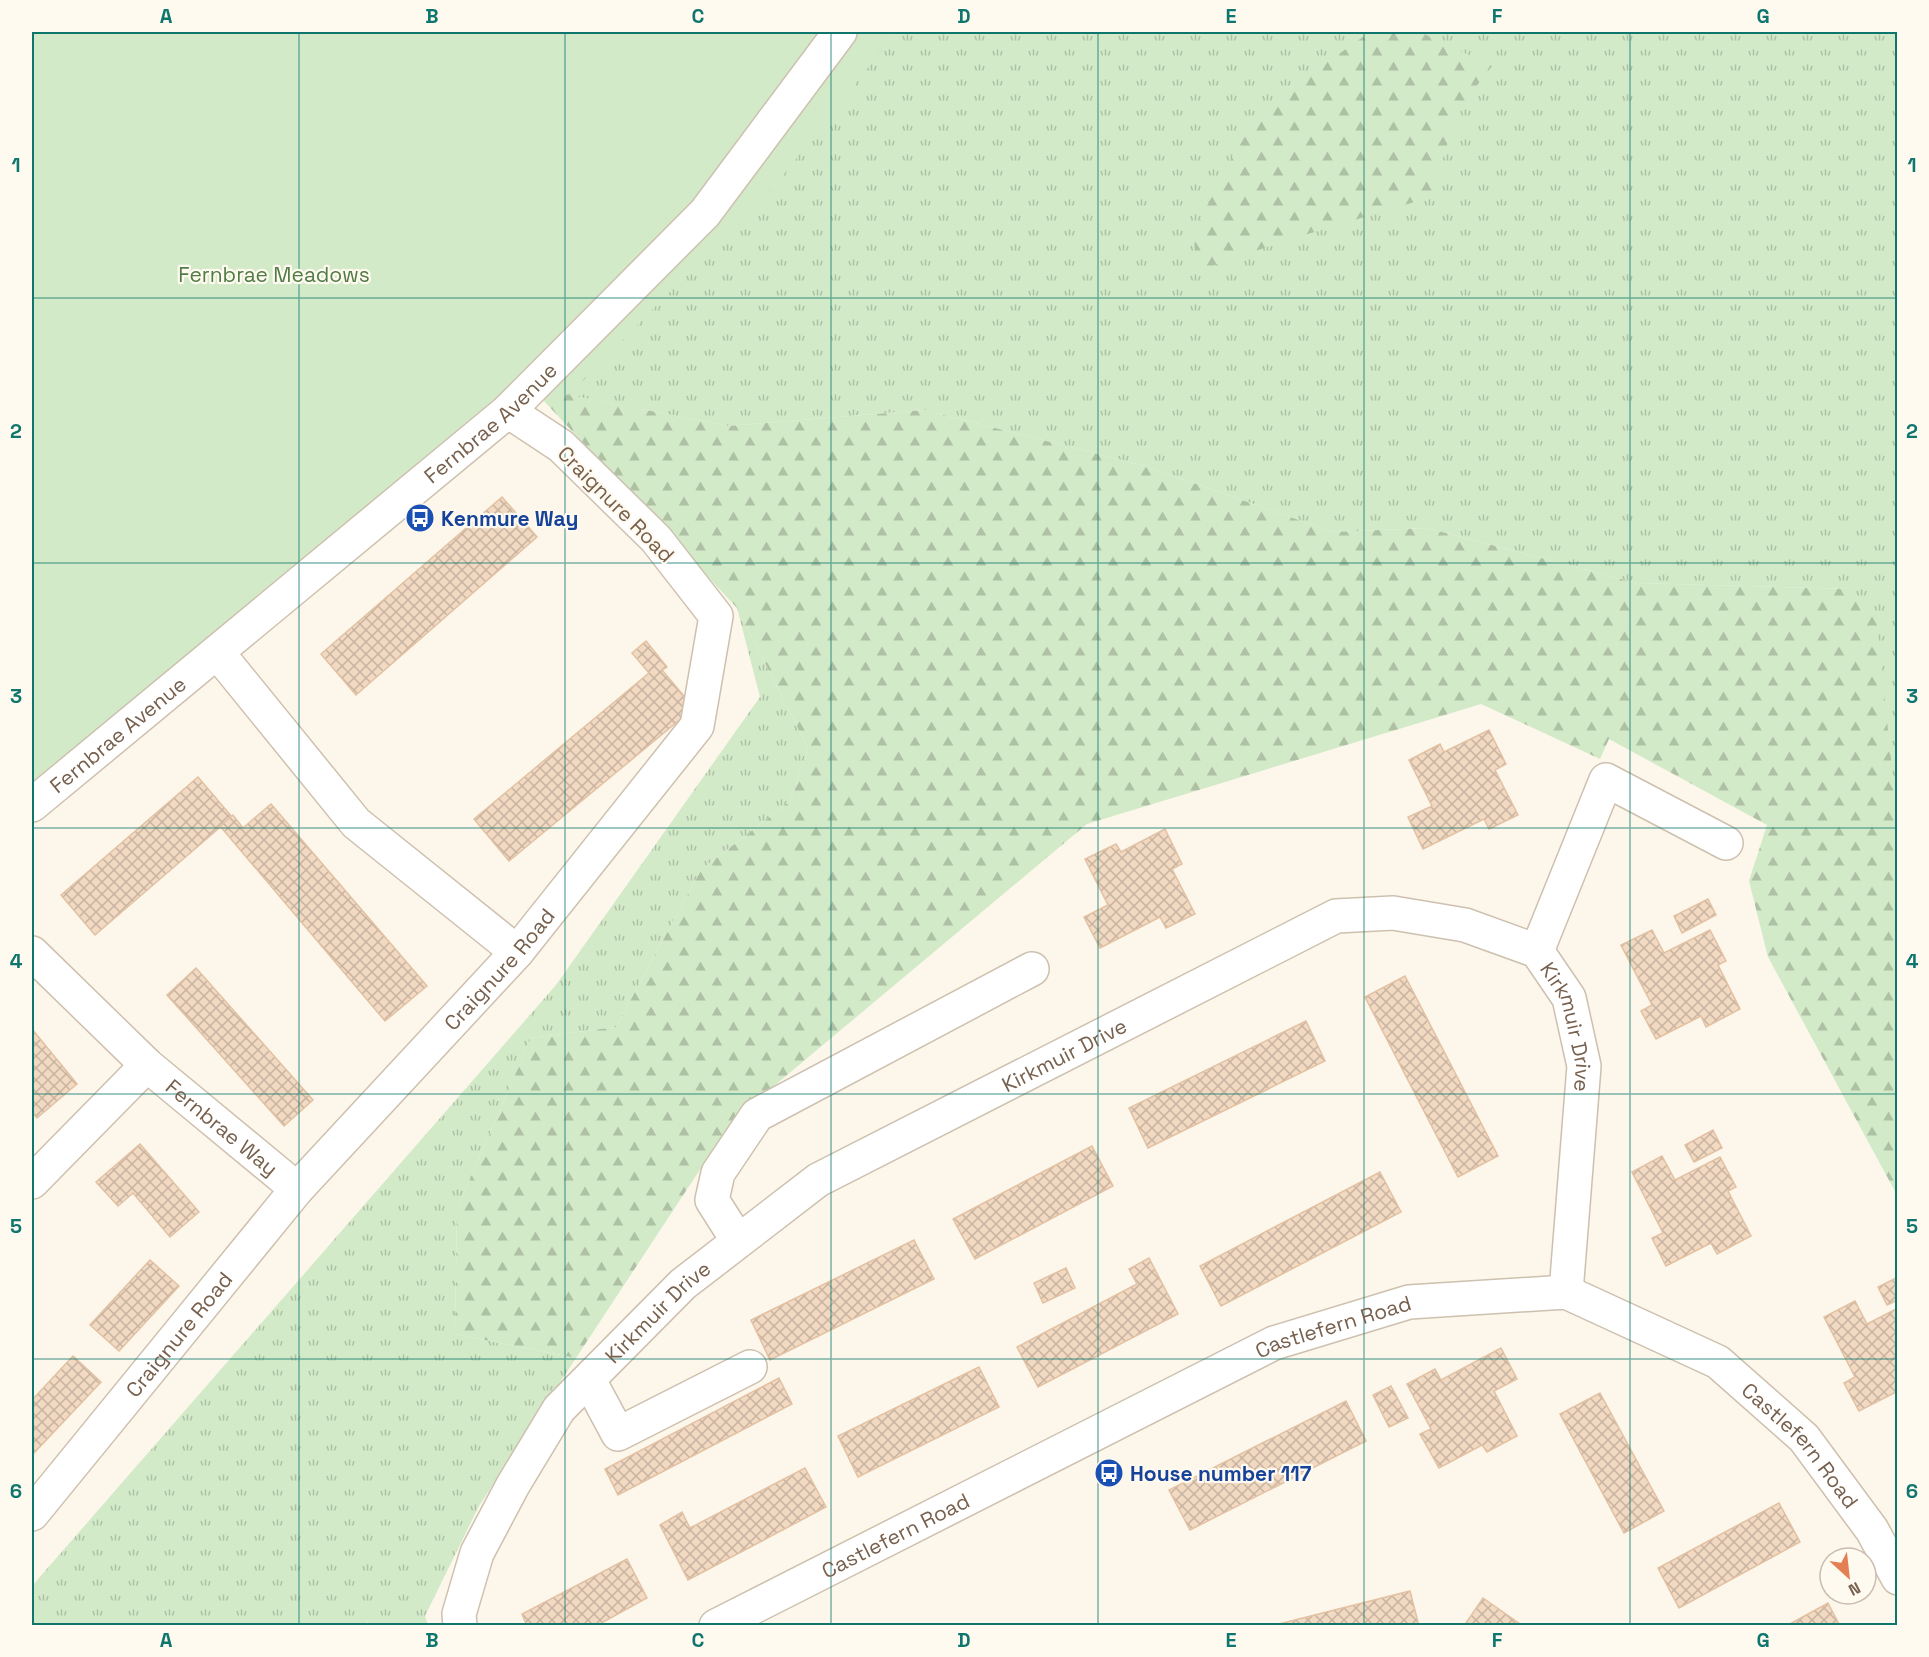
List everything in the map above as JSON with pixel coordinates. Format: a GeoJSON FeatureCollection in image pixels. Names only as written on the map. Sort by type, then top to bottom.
{"type":"FeatureCollection","features":[{"type":"Feature","properties":{"kind":"street","name":"Fernbrae Avenue"},"geometry":{"type":"LineString","coordinates":[[32,805],[508,411],[705,213],[840,32]]}},
{"type":"Feature","properties":{"kind":"street","name":"Craignure Road"},"geometry":{"type":"LineString","coordinates":[[32,1514],[297,1189],[517,952],[697,726],[716,616],[656,539],[561,446],[508,411]]}},
{"type":"Feature","properties":{"kind":"street"},"geometry":{"type":"LineString","coordinates":[[217,652],[356,823],[517,952]]}},
{"type":"Feature","properties":{"kind":"street"},"geometry":{"type":"LineString","coordinates":[[1537,951],[1606,780],[1726,843]]}},
{"type":"Feature","properties":{"kind":"street","name":"Kirkmuir Drive"},"geometry":{"type":"LineString","coordinates":[[460,1626],[459,1614],[477,1553],[513,1485],[559,1409],[683,1284],[818,1180],[1336,916],[1393,913],[1465,925],[1537,951],[1569,998],[1584,1066],[1566,1292]]}},
{"type":"Feature","properties":{"kind":"street","name":"Fernbrae Way"},"geometry":{"type":"LineString","coordinates":[[32,953],[147,1065],[297,1189]]}},
{"type":"Feature","properties":{"kind":"street"},"geometry":{"type":"LineString","coordinates":[[738,1241],[712,1200],[718,1173],[757,1114],[1032,969]]}},
{"type":"Feature","properties":{"kind":"street","name":"Fernbrae Way"},"geometry":{"type":"LineString","coordinates":[[32,1182],[147,1065]]}},
{"type":"Feature","properties":{"kind":"street","name":"Castlefern Road"},"geometry":{"type":"LineString","coordinates":[[716,1626],[1274,1343],[1409,1302],[1566,1292],[1718,1362],[1804,1438],[1872,1530],[1898,1578]]}},
{"type":"Feature","properties":{"kind":"street"},"geometry":{"type":"LineString","coordinates":[[589,1380],[618,1434],[750,1367]]}},
{"type":"Feature","properties":{"kind":"green space","name":"Fernbrae Meadows"},"geometry":{"type":"Polygon","coordinates":[[[32,32],[896,32],[780,179],[568,395],[535,366],[503,401],[32,785],[32,32]]]}},
{"type":"Feature","properties":{"kind":"green space"},"geometry":{"type":"Polygon","coordinates":[[[896,32],[1897,32],[1897,792],[1894,790],[1852,589],[1637,583],[1427,528],[1333,532],[1145,466],[924,410],[728,426],[568,395],[780,179],[896,32]]]}},
{"type":"Feature","properties":{"kind":"green space"},"geometry":{"type":"Polygon","coordinates":[[[896,32],[780,179],[569,395],[728,426],[924,410],[1145,466],[1333,532],[1427,528],[1637,583],[1852,589],[1877,622],[1894,789],[1897,792],[1897,1195],[1768,957],[1749,881],[1767,825],[1609,739],[1600,759],[1481,704],[1087,824],[732,1121],[576,1358],[455,1334],[457,1209],[531,1038],[616,1027],[701,870],[790,801],[808,748],[737,608],[543,400],[896,32]]]}},
{"type":"Feature","properties":{"kind":"green space"},"geometry":{"type":"Polygon","coordinates":[[[1370,32],[1420,32],[1492,66],[1458,110],[1431,197],[1281,242],[1198,271],[1193,233],[1255,113],[1370,32]]]}},
{"type":"Feature","properties":{"kind":"green space"},"geometry":{"type":"Polygon","coordinates":[[[737,608],[808,748],[790,801],[701,870],[616,1027],[531,1038],[457,1209],[455,1334],[576,1358],[479,1506],[425,1616],[428,1625],[370,1625],[368,1622],[361,1626],[32,1626],[32,1586],[556,985],[760,697],[737,608]]]}},
{"type":"Feature","properties":{"kind":"building"},"geometry":{"type":"Polygon","coordinates":[[[502,497],[537,537],[356,695],[321,654],[502,497]]]}},
{"type":"Feature","properties":{"kind":"building"},"geometry":{"type":"Polygon","coordinates":[[[646,641],[667,667],[662,670],[694,708],[509,861],[474,819],[649,673],[632,653],[646,641]]]}},
{"type":"Feature","properties":{"kind":"building"},"geometry":{"type":"Polygon","coordinates":[[[1489,730],[1506,764],[1495,770],[1518,815],[1489,829],[1484,819],[1423,849],[1408,817],[1432,806],[1409,760],[1440,744],[1444,752],[1489,730]]]}},
{"type":"Feature","properties":{"kind":"building"},"geometry":{"type":"Polygon","coordinates":[[[198,777],[232,817],[95,935],[61,895],[198,777]]]}},
{"type":"Feature","properties":{"kind":"building"},"geometry":{"type":"Polygon","coordinates":[[[271,804],[427,986],[385,1021],[220,826],[233,815],[243,828],[271,804]]]}},
{"type":"Feature","properties":{"kind":"building"},"geometry":{"type":"Polygon","coordinates":[[[1165,829],[1182,864],[1172,869],[1195,914],[1166,928],[1160,917],[1100,948],[1084,917],[1108,905],[1085,859],[1116,844],[1121,852],[1165,829]]]}},
{"type":"Feature","properties":{"kind":"building"},"geometry":{"type":"Polygon","coordinates":[[[1708,899],[1716,915],[1682,933],[1674,916],[1708,899]]]}},
{"type":"Feature","properties":{"kind":"building"},"geometry":{"type":"Polygon","coordinates":[[[1652,930],[1664,953],[1710,930],[1726,961],[1718,965],[1740,1009],[1706,1027],[1701,1016],[1656,1039],[1641,1011],[1652,1005],[1621,945],[1652,930]]]}},
{"type":"Feature","properties":{"kind":"building"},"geometry":{"type":"Polygon","coordinates":[[[196,968],[313,1100],[284,1126],[167,995],[196,968]]]}},
{"type":"Feature","properties":{"kind":"building"},"geometry":{"type":"Polygon","coordinates":[[[1405,976],[1498,1156],[1458,1177],[1365,997],[1405,976]]]}},
{"type":"Feature","properties":{"kind":"building"},"geometry":{"type":"Polygon","coordinates":[[[1306,1021],[1325,1061],[1148,1148],[1129,1108],[1306,1021]]]}},
{"type":"Feature","properties":{"kind":"building"},"geometry":{"type":"Polygon","coordinates":[[[32,1029],[77,1084],[37,1118],[32,1112],[32,1029]]]}},
{"type":"Feature","properties":{"kind":"building"},"geometry":{"type":"Polygon","coordinates":[[[1713,1130],[1722,1148],[1694,1162],[1685,1145],[1713,1130]]]}},
{"type":"Feature","properties":{"kind":"building"},"geometry":{"type":"Polygon","coordinates":[[[140,1144],[199,1212],[170,1237],[133,1193],[118,1206],[96,1182],[140,1144]]]}},
{"type":"Feature","properties":{"kind":"building"},"geometry":{"type":"Polygon","coordinates":[[[1092,1146],[1113,1186],[975,1259],[953,1219],[1092,1146]]]}},
{"type":"Feature","properties":{"kind":"building"},"geometry":{"type":"Polygon","coordinates":[[[1662,1156],[1675,1180],[1720,1157],[1736,1187],[1728,1191],[1751,1236],[1717,1254],[1711,1243],[1666,1266],[1652,1238],[1663,1233],[1632,1172],[1662,1156]]]}},
{"type":"Feature","properties":{"kind":"building"},"geometry":{"type":"Polygon","coordinates":[[[1380,1172],[1401,1212],[1221,1306],[1200,1266],[1380,1172]]]}},
{"type":"Feature","properties":{"kind":"building"},"geometry":{"type":"Polygon","coordinates":[[[914,1240],[934,1279],[770,1360],[751,1320],[914,1240]]]}},
{"type":"Feature","properties":{"kind":"building"},"geometry":{"type":"Polygon","coordinates":[[[1149,1258],[1178,1314],[1038,1387],[1017,1347],[1137,1284],[1129,1269],[1149,1258]]]}},
{"type":"Feature","properties":{"kind":"building"},"geometry":{"type":"Polygon","coordinates":[[[150,1260],[179,1286],[119,1351],[90,1325],[150,1260]]]}},
{"type":"Feature","properties":{"kind":"building"},"geometry":{"type":"Polygon","coordinates":[[[1066,1268],[1075,1288],[1043,1303],[1034,1283],[1066,1268]]]}},
{"type":"Feature","properties":{"kind":"building"},"geometry":{"type":"Polygon","coordinates":[[[1898,1277],[1898,1300],[1887,1305],[1878,1287],[1898,1277]]]}},
{"type":"Feature","properties":{"kind":"building"},"geometry":{"type":"Polygon","coordinates":[[[1855,1301],[1867,1324],[1898,1308],[1898,1391],[1859,1411],[1844,1383],[1855,1377],[1824,1317],[1855,1301]]]}},
{"type":"Feature","properties":{"kind":"building"},"geometry":{"type":"Polygon","coordinates":[[[1501,1348],[1517,1379],[1494,1391],[1517,1436],[1487,1452],[1482,1445],[1439,1468],[1420,1434],[1431,1429],[1407,1384],[1435,1369],[1441,1380],[1501,1348]]]}},
{"type":"Feature","properties":{"kind":"building"},"geometry":{"type":"Polygon","coordinates":[[[73,1356],[101,1382],[32,1455],[32,1400],[73,1356]]]}},
{"type":"Feature","properties":{"kind":"building"},"geometry":{"type":"Polygon","coordinates":[[[979,1367],[999,1407],[858,1477],[838,1436],[979,1367]]]}},
{"type":"Feature","properties":{"kind":"building"},"geometry":{"type":"Polygon","coordinates":[[[779,1378],[792,1404],[618,1495],[605,1469],[779,1378]]]}},
{"type":"Feature","properties":{"kind":"building"},"geometry":{"type":"Polygon","coordinates":[[[1391,1386],[1408,1418],[1389,1427],[1373,1395],[1391,1386]]]}},
{"type":"Feature","properties":{"kind":"building"},"geometry":{"type":"Polygon","coordinates":[[[1600,1393],[1664,1511],[1624,1533],[1560,1414],[1600,1393]]]}},
{"type":"Feature","properties":{"kind":"building"},"geometry":{"type":"Polygon","coordinates":[[[1346,1401],[1366,1441],[1190,1530],[1169,1490],[1346,1401]]]}},
{"type":"Feature","properties":{"kind":"building"},"geometry":{"type":"Polygon","coordinates":[[[805,1468],[826,1507],[688,1580],[660,1525],[682,1512],[690,1528],[805,1468]]]}},
{"type":"Feature","properties":{"kind":"building"},"geometry":{"type":"Polygon","coordinates":[[[1779,1503],[1800,1542],[1679,1608],[1658,1568],[1779,1503]]]}},
{"type":"Feature","properties":{"kind":"building"},"geometry":{"type":"Polygon","coordinates":[[[627,1559],[647,1598],[596,1626],[527,1626],[522,1614],[627,1559]]]}},
{"type":"Feature","properties":{"kind":"building"},"geometry":{"type":"Polygon","coordinates":[[[1410,1591],[1419,1626],[1271,1626],[1410,1591]]]}},
{"type":"Feature","properties":{"kind":"building"},"geometry":{"type":"Polygon","coordinates":[[[1483,1598],[1523,1626],[1464,1626],[1483,1598]]]}},
{"type":"Feature","properties":{"kind":"building"},"geometry":{"type":"Polygon","coordinates":[[[1823,1606],[1830,1606],[1840,1626],[1788,1626],[1823,1606]]]}},
{"type":"Feature","properties":{"kind":"place","name":"Kenmure Way"},"geometry":{"type":"Point","coordinates":[420,518]}},
{"type":"Feature","properties":{"kind":"place","name":"House number 117"},"geometry":{"type":"Point","coordinates":[1109,1473]}}]}
